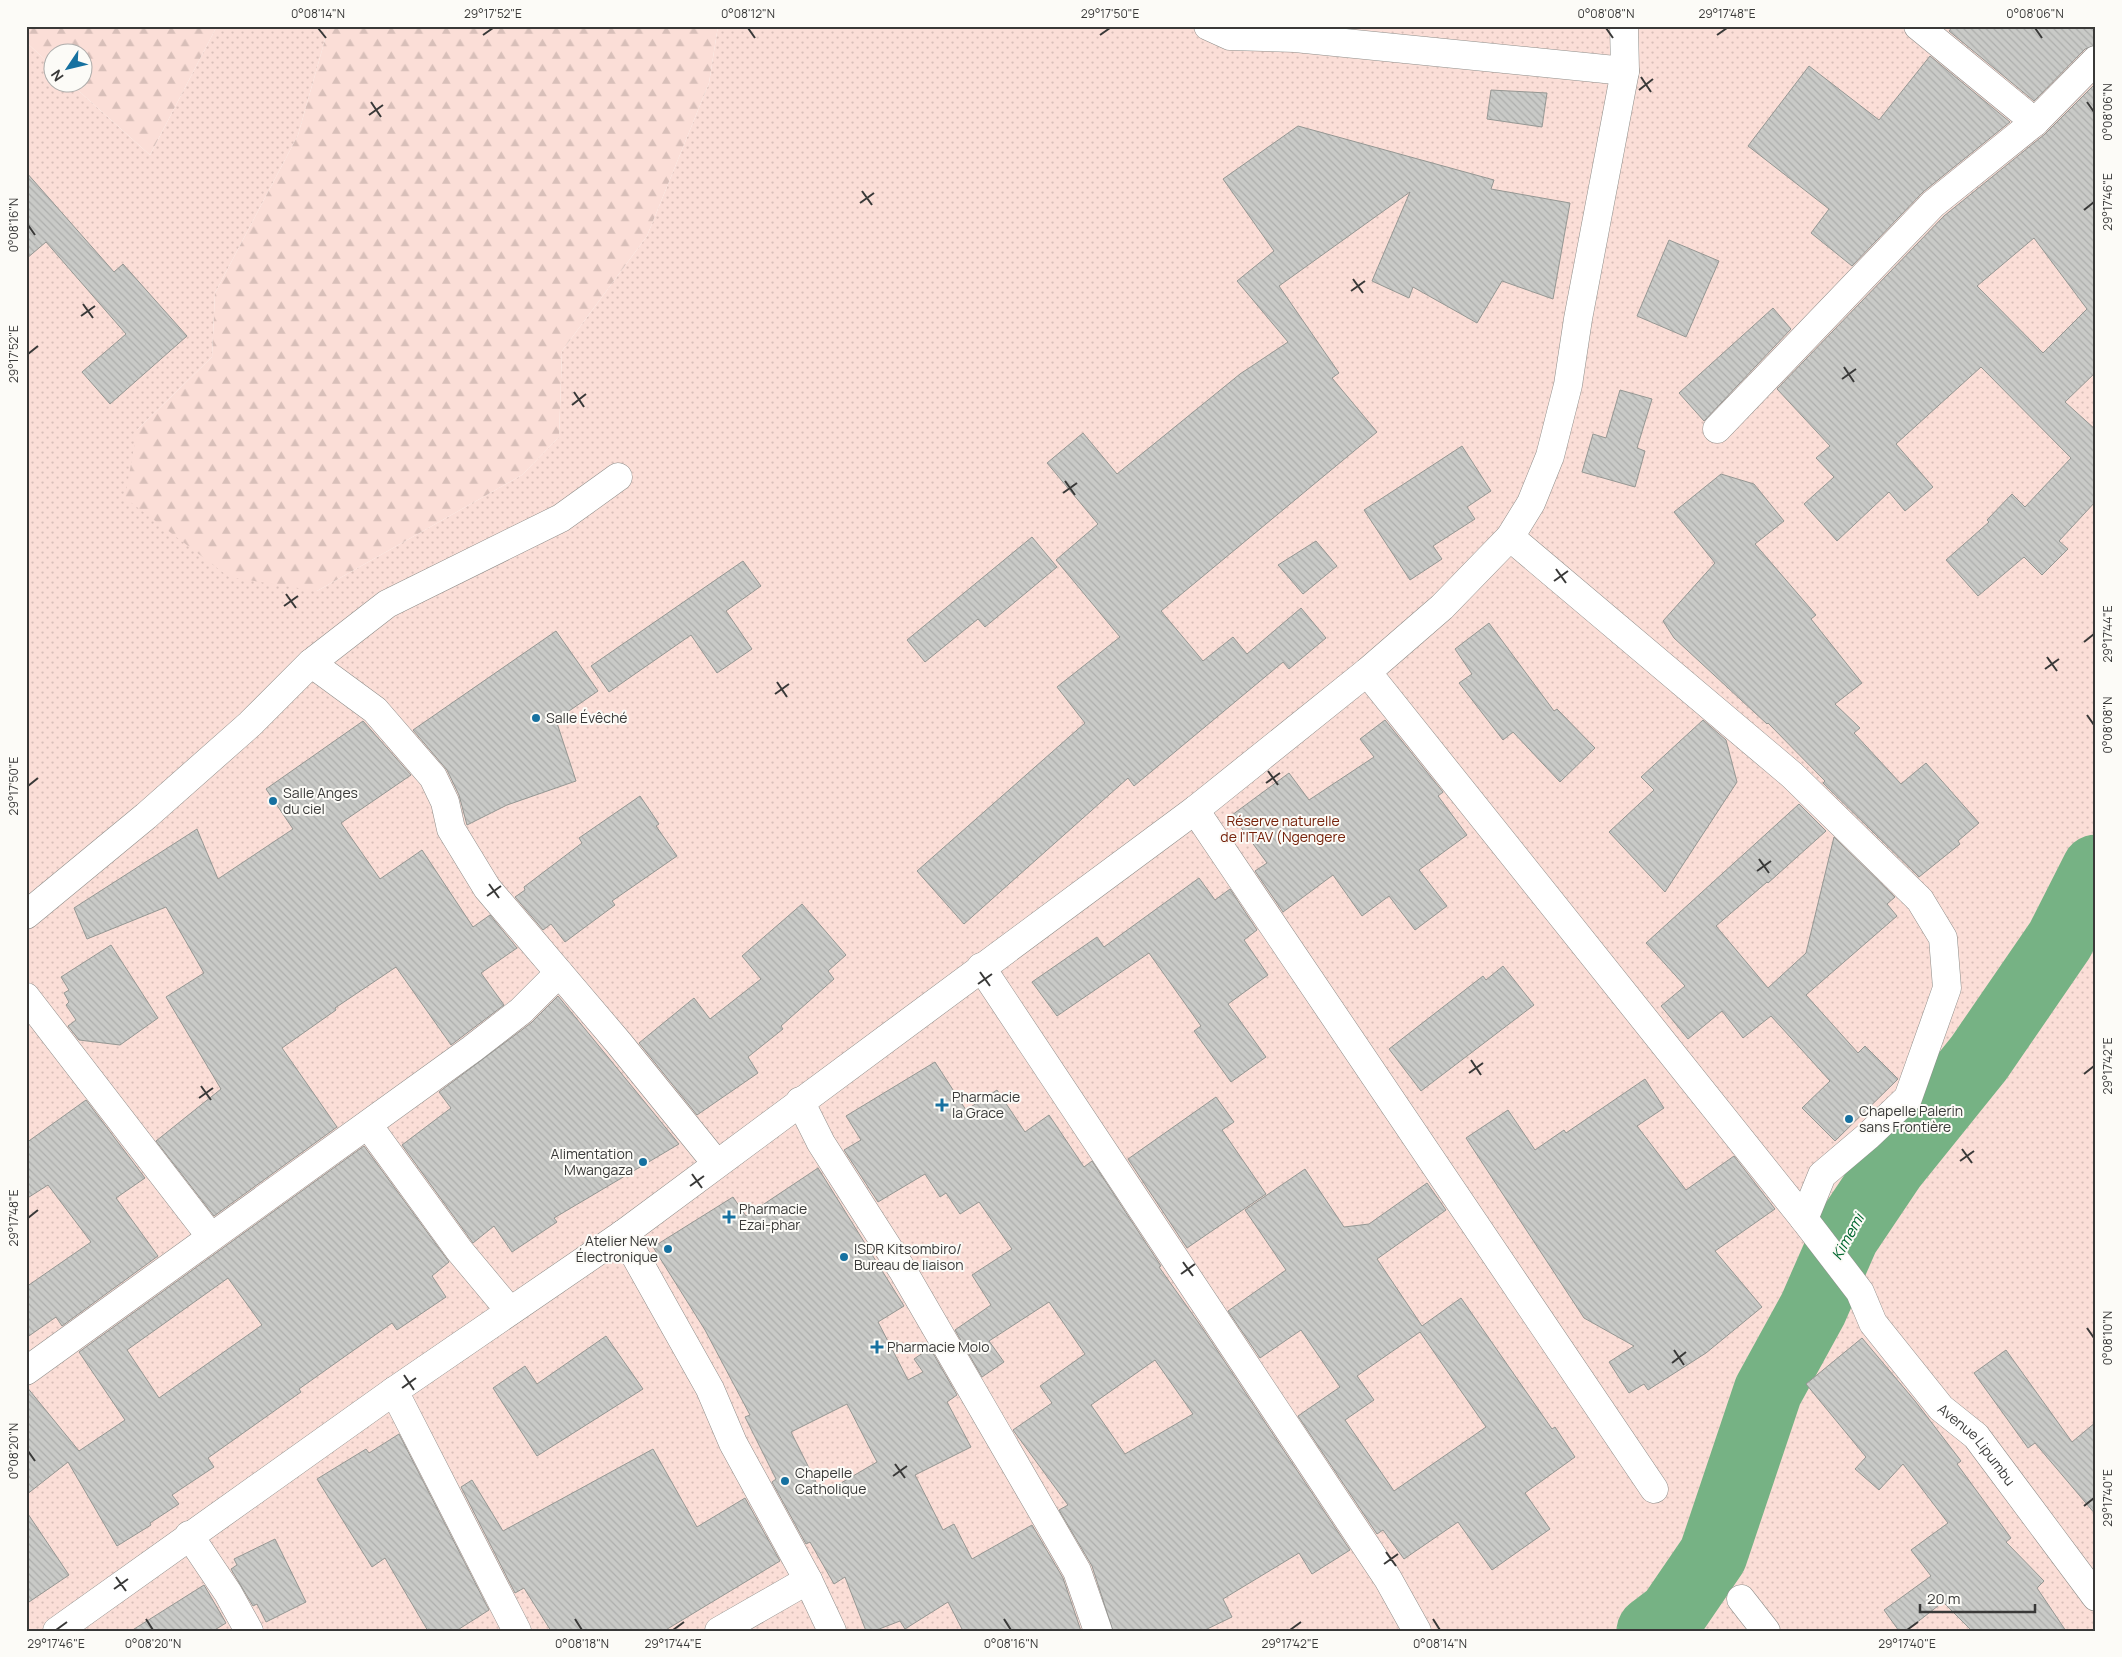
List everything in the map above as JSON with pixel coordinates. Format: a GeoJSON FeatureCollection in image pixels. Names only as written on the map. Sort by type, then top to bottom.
{"type":"FeatureCollection","features":[{"type":"Feature","properties":{"kind":"street"},"geometry":{"type":"LineString","coordinates":[[1208,26],[1230,36],[1295,38],[1624,71]]}},
{"type":"Feature","properties":{"kind":"street"},"geometry":{"type":"LineString","coordinates":[[57,1631],[189,1535],[394,1391],[623,1234],[716,1163],[1195,810],[1367,672],[1442,607],[1510,537],[1531,503],[1550,456],[1568,385],[1578,319],[1624,71],[1624,26]]}},
{"type":"Feature","properties":{"kind":"street"},"geometry":{"type":"LineString","coordinates":[[1918,26],[2035,122]]}},
{"type":"Feature","properties":{"kind":"street"},"geometry":{"type":"LineString","coordinates":[[1717,429],[1933,204],[2035,122],[2096,60]]}},
{"type":"Feature","properties":{"kind":"street"},"geometry":{"type":"LineString","coordinates":[[26,915],[146,816],[220,750],[311,663],[387,604],[561,518],[618,477]]}},
{"type":"Feature","properties":{"kind":"street"},"geometry":{"type":"LineString","coordinates":[[1510,537],[1792,775],[1920,900],[1943,938],[1947,988],[1908,1098],[1868,1136],[1822,1174],[1804,1219]]}},
{"type":"Feature","properties":{"kind":"street"},"geometry":{"type":"LineString","coordinates":[[311,663],[375,710],[433,777],[445,802],[451,829],[487,888],[618,1042],[716,1163]]}},
{"type":"Feature","properties":{"kind":"street","name":"Avenue Lipumbu"},"geometry":{"type":"LineString","coordinates":[[1367,672],[1804,1219],[1860,1292],[1873,1323],[1941,1408],[1976,1436],[2096,1597]]}},
{"type":"Feature","properties":{"kind":"street"},"geometry":{"type":"LineString","coordinates":[[1195,810],[1654,1489]]}},
{"type":"Feature","properties":{"kind":"street"},"geometry":{"type":"LineString","coordinates":[[981,967],[1388,1579],[1417,1631]]}},
{"type":"Feature","properties":{"kind":"street"},"geometry":{"type":"LineString","coordinates":[[26,1371],[368,1125],[521,1011],[559,973]]}},
{"type":"Feature","properties":{"kind":"street"},"geometry":{"type":"LineString","coordinates":[[26,997],[211,1237]]}},
{"type":"Feature","properties":{"kind":"street"},"geometry":{"type":"LineString","coordinates":[[800,1101],[822,1143],[903,1271],[1077,1571],[1098,1631]]}},
{"type":"Feature","properties":{"kind":"street"},"geometry":{"type":"LineString","coordinates":[[368,1125],[458,1250],[510,1311]]}},
{"type":"Feature","properties":{"kind":"street"},"geometry":{"type":"LineString","coordinates":[[623,1234],[710,1389],[733,1444],[808,1580],[832,1631]]}},
{"type":"Feature","properties":{"kind":"street"},"geometry":{"type":"LineString","coordinates":[[394,1391],[517,1631]]}},
{"type":"Feature","properties":{"kind":"street"},"geometry":{"type":"LineString","coordinates":[[189,1535],[228,1593],[249,1631]]}},
{"type":"Feature","properties":{"kind":"street"},"geometry":{"type":"LineString","coordinates":[[719,1631],[808,1580]]}},
{"type":"Feature","properties":{"kind":"street"},"geometry":{"type":"LineString","coordinates":[[1741,1599],[1766,1631]]}},
{"type":"Feature","properties":{"kind":"green space"},"geometry":{"type":"Polygon","coordinates":[[[26,26],[217,26],[150,155],[80,92],[92,92],[92,42],[42,42],[42,57],[26,42],[26,26]]]}},
{"type":"Feature","properties":{"kind":"green space","name":"Réserve naturelle de l'ITAV (Ngengere"},"geometry":{"type":"Polygon","coordinates":[[[217,26],[325,26],[328,29],[298,135],[215,293],[212,357],[137,430],[317,591],[522,475],[559,437],[562,351],[647,236],[709,83],[718,26],[2096,26],[2096,1631],[26,1631],[26,42],[42,57],[42,92],[80,92],[150,155],[217,26]]]}},
{"type":"Feature","properties":{"kind":"green space"},"geometry":{"type":"Polygon","coordinates":[[[325,26],[718,26],[709,83],[647,236],[562,351],[559,437],[522,475],[317,591],[229,577],[125,498],[137,430],[212,357],[215,293],[298,135],[328,29],[325,26]]]}},
{"type":"Feature","properties":{"kind":"building"},"geometry":{"type":"Polygon","coordinates":[[[1953,26],[2096,26],[2096,45],[2085,49],[2034,101],[1949,31],[1953,26]]]}},
{"type":"Feature","properties":{"kind":"building"},"geometry":{"type":"Polygon","coordinates":[[[1930,56],[2010,122],[1923,192],[1852,266],[1811,233],[1829,209],[1748,146],[1809,66],[1879,120],[1930,56]]]}},
{"type":"Feature","properties":{"kind":"building"},"geometry":{"type":"Polygon","coordinates":[[[2096,83],[2096,372],[2065,402],[2096,430],[2096,501],[2059,541],[2068,549],[2042,575],[2024,557],[1978,596],[1946,560],[1989,522],[1987,520],[2012,494],[2025,507],[2071,458],[1981,367],[1896,444],[1933,487],[1905,511],[1889,492],[1837,541],[1804,504],[1834,477],[1816,458],[1830,446],[1777,389],[1944,216],[2045,134],[2096,83]],[[2034,238],[1977,286],[2043,353],[2087,309],[2034,238]]]}},
{"type":"Feature","properties":{"kind":"building"},"geometry":{"type":"Polygon","coordinates":[[[1491,90],[1547,93],[1542,127],[1487,119],[1491,90]]]}},
{"type":"Feature","properties":{"kind":"building"},"geometry":{"type":"Polygon","coordinates":[[[1298,126],[1494,180],[1491,189],[1570,203],[1553,299],[1502,281],[1477,323],[1413,287],[1409,298],[1372,281],[1410,192],[1279,286],[1339,373],[1332,378],[1377,432],[1161,611],[1203,661],[1233,637],[1247,654],[1301,608],[1326,638],[1289,669],[1283,662],[1134,786],[1128,778],[964,924],[917,871],[1085,723],[1057,687],[1120,637],[1056,560],[1098,524],[1047,463],[1083,433],[1117,474],[1240,374],[1288,342],[1237,281],[1274,251],[1223,179],[1298,126]]]}},
{"type":"Feature","properties":{"kind":"building"},"geometry":{"type":"Polygon","coordinates":[[[26,172],[114,272],[123,264],[187,336],[110,404],[82,372],[126,334],[46,242],[26,259],[26,172]]]}},
{"type":"Feature","properties":{"kind":"building"},"geometry":{"type":"Polygon","coordinates":[[[1669,240],[1719,261],[1686,337],[1637,316],[1669,240]]]}},
{"type":"Feature","properties":{"kind":"building"},"geometry":{"type":"Polygon","coordinates":[[[1773,308],[1791,329],[1704,421],[1679,393],[1773,308]]]}},
{"type":"Feature","properties":{"kind":"building"},"geometry":{"type":"Polygon","coordinates":[[[1620,390],[1652,399],[1637,448],[1645,451],[1635,487],[1582,472],[1593,434],[1606,438],[1620,390]]]}},
{"type":"Feature","properties":{"kind":"building"},"geometry":{"type":"Polygon","coordinates":[[[1462,446],[1491,491],[1467,507],[1475,519],[1433,546],[1442,559],[1410,580],[1364,510],[1462,446]]]}},
{"type":"Feature","properties":{"kind":"building"},"geometry":{"type":"Polygon","coordinates":[[[1721,474],[1754,484],[1784,521],[1755,544],[1816,615],[1811,619],[1862,683],[1835,704],[1860,728],[1854,733],[1901,784],[1926,763],[1979,823],[1958,841],[1960,844],[1919,877],[1823,783],[1825,781],[1768,723],[1674,638],[1663,621],[1715,563],[1674,512],[1721,474]]]}},
{"type":"Feature","properties":{"kind":"building"},"geometry":{"type":"Polygon","coordinates":[[[1032,537],[1057,567],[985,627],[978,619],[925,662],[907,640],[1032,537]]]}},
{"type":"Feature","properties":{"kind":"building"},"geometry":{"type":"Polygon","coordinates":[[[1316,541],[1337,566],[1303,594],[1278,565],[1316,541]]]}},
{"type":"Feature","properties":{"kind":"building"},"geometry":{"type":"Polygon","coordinates":[[[743,561],[761,586],[726,611],[752,649],[717,673],[691,635],[609,692],[591,666],[743,561]]]}},
{"type":"Feature","properties":{"kind":"building"},"geometry":{"type":"Polygon","coordinates":[[[1489,623],[1554,711],[1557,709],[1595,748],[1560,782],[1513,732],[1503,740],[1459,683],[1472,674],[1455,649],[1489,623]]]}},
{"type":"Feature","properties":{"kind":"building"},"geometry":{"type":"Polygon","coordinates":[[[556,631],[598,691],[556,720],[576,781],[507,805],[467,825],[459,795],[447,770],[413,730],[556,631]]]}},
{"type":"Feature","properties":{"kind":"building"},"geometry":{"type":"Polygon","coordinates":[[[1385,720],[1443,792],[1438,796],[1467,835],[1419,870],[1447,906],[1415,930],[1389,896],[1362,916],[1333,875],[1283,912],[1255,871],[1267,863],[1232,815],[1289,773],[1309,800],[1374,757],[1360,739],[1385,720]]]}},
{"type":"Feature","properties":{"kind":"building"},"geometry":{"type":"Polygon","coordinates":[[[1703,720],[1726,740],[1737,782],[1665,892],[1609,832],[1654,790],[1641,777],[1703,720]]]}},
{"type":"Feature","properties":{"kind":"building"},"geometry":{"type":"Polygon","coordinates":[[[363,721],[411,775],[341,823],[380,879],[422,850],[473,927],[490,915],[517,948],[481,973],[504,1005],[451,1045],[396,967],[335,1008],[336,1010],[282,1048],[337,1127],[214,1216],[156,1141],[221,1089],[166,997],[204,973],[166,907],[87,939],[74,908],[197,829],[218,879],[293,829],[266,789],[363,721]]]}},
{"type":"Feature","properties":{"kind":"building"},"geometry":{"type":"Polygon","coordinates":[[[640,796],[659,824],[656,826],[677,856],[612,901],[615,905],[565,942],[551,924],[543,930],[515,897],[525,890],[524,887],[582,843],[579,838],[640,796]]]}},
{"type":"Feature","properties":{"kind":"building"},"geometry":{"type":"Polygon","coordinates":[[[1799,804],[1826,831],[1716,926],[1768,988],[1806,953],[1834,837],[1895,897],[1887,904],[1897,916],[1806,995],[1858,1053],[1865,1046],[1898,1079],[1835,1141],[1802,1108],[1830,1081],[1771,1016],[1743,1038],[1722,1011],[1688,1039],[1661,1006],[1685,986],[1646,943],[1799,804]]]}},
{"type":"Feature","properties":{"kind":"building"},"geometry":{"type":"Polygon","coordinates":[[[1199,878],[1215,900],[1230,889],[1257,930],[1244,940],[1268,975],[1228,1004],[1266,1057],[1231,1082],[1194,1031],[1201,1026],[1149,953],[1057,1016],[1032,982],[1097,937],[1104,947],[1199,878]]]}},
{"type":"Feature","properties":{"kind":"building"},"geometry":{"type":"Polygon","coordinates":[[[802,904],[846,955],[828,971],[834,979],[781,1026],[783,1029],[748,1057],[758,1073],[697,1115],[639,1043],[694,998],[710,1019],[761,979],[742,956],[802,904]]]}},
{"type":"Feature","properties":{"kind":"building"},"geometry":{"type":"Polygon","coordinates":[[[111,945],[158,1018],[120,1045],[79,1040],[68,1026],[76,1020],[66,1005],[69,1002],[64,993],[69,990],[61,977],[111,945]]]}},
{"type":"Feature","properties":{"kind":"building"},"geometry":{"type":"Polygon","coordinates":[[[1503,966],[1534,1005],[1421,1091],[1389,1049],[1483,976],[1486,980],[1503,966]]]}},
{"type":"Feature","properties":{"kind":"building"},"geometry":{"type":"Polygon","coordinates":[[[558,996],[679,1144],[554,1218],[557,1222],[512,1252],[494,1226],[473,1243],[402,1145],[451,1108],[439,1092],[531,1023],[558,996]]]}},
{"type":"Feature","properties":{"kind":"building"},"geometry":{"type":"Polygon","coordinates":[[[935,1062],[966,1110],[997,1090],[1025,1132],[1049,1115],[1084,1167],[1092,1161],[1161,1266],[1159,1267],[1203,1329],[1350,1550],[1312,1574],[1299,1553],[1223,1599],[1232,1617],[1203,1631],[1113,1631],[1092,1566],[1059,1510],[1068,1505],[1013,1430],[1052,1403],[1040,1386],[1085,1354],[1049,1302],[989,1341],[1004,1362],[982,1377],[955,1330],[991,1305],[972,1275],[1012,1249],[979,1202],[960,1214],[946,1193],[940,1197],[925,1174],[878,1202],[844,1150],[861,1140],[846,1116],[935,1062]],[[1155,1360],[1091,1405],[1125,1454],[1193,1414],[1155,1360]]]}},
{"type":"Feature","properties":{"kind":"building"},"geometry":{"type":"Polygon","coordinates":[[[1645,1079],[1664,1108],[1637,1126],[1686,1190],[1734,1156],[1775,1209],[1715,1251],[1762,1307],[1706,1353],[1648,1390],[1644,1384],[1629,1393],[1609,1362],[1634,1346],[1584,1318],[1466,1138],[1508,1110],[1535,1150],[1564,1130],[1566,1133],[1645,1079]]]}},
{"type":"Feature","properties":{"kind":"building"},"geometry":{"type":"Polygon","coordinates":[[[1216,1097],[1234,1122],[1222,1130],[1266,1194],[1187,1248],[1128,1159],[1216,1097]]]}},
{"type":"Feature","properties":{"kind":"building"},"geometry":{"type":"Polygon","coordinates":[[[86,1100],[145,1178],[116,1198],[158,1256],[62,1326],[56,1317],[26,1338],[26,1287],[91,1242],[48,1185],[26,1199],[26,1143],[86,1100]]]}},
{"type":"Feature","properties":{"kind":"building"},"geometry":{"type":"Polygon","coordinates":[[[364,1146],[449,1262],[432,1276],[446,1297],[397,1330],[392,1323],[299,1389],[301,1392],[208,1458],[214,1467],[172,1495],[179,1504],[150,1523],[151,1525],[117,1546],[68,1462],[26,1495],[26,1386],[79,1451],[125,1420],[79,1352],[364,1146]],[[228,1278],[127,1350],[159,1398],[262,1325],[228,1278]]]}},
{"type":"Feature","properties":{"kind":"building"},"geometry":{"type":"Polygon","coordinates":[[[818,1168],[904,1306],[878,1322],[908,1380],[923,1372],[914,1359],[930,1348],[957,1395],[947,1402],[971,1447],[915,1475],[943,1530],[954,1524],[972,1559],[1032,1525],[1063,1578],[1081,1631],[963,1631],[948,1602],[905,1629],[900,1621],[874,1631],[866,1631],[845,1577],[834,1584],[810,1542],[806,1544],[772,1482],[776,1479],[745,1417],[750,1415],[705,1330],[653,1247],[733,1197],[746,1216],[818,1168]],[[847,1404],[791,1432],[822,1494],[877,1462],[847,1404]]]}},
{"type":"Feature","properties":{"kind":"building"},"geometry":{"type":"Polygon","coordinates":[[[1305,1169],[1344,1227],[1369,1224],[1427,1183],[1446,1210],[1377,1259],[1422,1326],[1461,1298],[1552,1429],[1555,1427],[1575,1457],[1525,1493],[1550,1529],[1492,1570],[1458,1522],[1404,1559],[1383,1530],[1377,1534],[1298,1416],[1340,1387],[1301,1330],[1260,1358],[1228,1311],[1286,1270],[1245,1210],[1305,1169]],[[1420,1332],[1357,1376],[1374,1400],[1345,1420],[1394,1491],[1486,1427],[1420,1332]]]}},
{"type":"Feature","properties":{"kind":"building"},"geometry":{"type":"Polygon","coordinates":[[[606,1336],[643,1389],[537,1456],[493,1388],[525,1366],[537,1384],[606,1336]]]}},
{"type":"Feature","properties":{"kind":"building"},"geometry":{"type":"Polygon","coordinates":[[[1862,1338],[1915,1401],[1961,1461],[1957,1464],[2011,1538],[2006,1542],[2044,1581],[2037,1588],[2066,1631],[1972,1631],[1943,1602],[1906,1631],[1899,1631],[1884,1610],[1931,1576],[1911,1550],[1948,1523],[1903,1464],[1879,1490],[1855,1469],[1866,1457],[1806,1384],[1862,1338]]]}},
{"type":"Feature","properties":{"kind":"building"},"geometry":{"type":"Polygon","coordinates":[[[2006,1350],[2072,1442],[2096,1422],[2096,1515],[2035,1443],[2028,1448],[1974,1373],[2006,1350]]]}},
{"type":"Feature","properties":{"kind":"building"},"geometry":{"type":"Polygon","coordinates":[[[399,1434],[489,1610],[456,1631],[428,1631],[385,1558],[372,1567],[317,1479],[366,1449],[369,1453],[399,1434]]]}},
{"type":"Feature","properties":{"kind":"building"},"geometry":{"type":"Polygon","coordinates":[[[653,1449],[697,1527],[745,1498],[780,1561],[664,1631],[551,1631],[524,1588],[515,1593],[461,1487],[472,1480],[503,1531],[653,1449]]]}},
{"type":"Feature","properties":{"kind":"building"},"geometry":{"type":"Polygon","coordinates":[[[26,1511],[69,1575],[26,1604],[26,1511]]]}},
{"type":"Feature","properties":{"kind":"building"},"geometry":{"type":"Polygon","coordinates":[[[275,1539],[306,1602],[266,1622],[257,1604],[253,1606],[231,1569],[237,1565],[234,1559],[275,1539]]]}},
{"type":"Feature","properties":{"kind":"building"},"geometry":{"type":"Polygon","coordinates":[[[204,1585],[226,1623],[213,1631],[131,1631],[204,1585]]]}},
{"type":"Feature","properties":{"kind":"waterway","name":"Kimemi"},"geometry":{"type":"LineString","coordinates":[[1651,1631],[1672,1615],[1713,1555],[1768,1391],[1813,1309],[1845,1236],[1892,1166],[1979,1058],[2060,940],[2096,869]]}},
{"type":"Feature","properties":{"kind":"place","name":"Salle Évêché"},"geometry":{"type":"Point","coordinates":[536,718]}},
{"type":"Feature","properties":{"kind":"place","name":"Salle Anges du ciel"},"geometry":{"type":"Point","coordinates":[273,801]}},
{"type":"Feature","properties":{"kind":"place","name":"Pharmacie la Grace"},"geometry":{"type":"Point","coordinates":[942,1105]}},
{"type":"Feature","properties":{"kind":"place","name":"Chapelle Palerin sans Frontière"},"geometry":{"type":"Point","coordinates":[1849,1119]}},
{"type":"Feature","properties":{"kind":"place","name":"Alimentation Mwangaza"},"geometry":{"type":"Point","coordinates":[643,1162]}},
{"type":"Feature","properties":{"kind":"place","name":"Pharmacie Ezai-phar"},"geometry":{"type":"Point","coordinates":[729,1217]}},
{"type":"Feature","properties":{"kind":"place","name":"Atelier New Électronique"},"geometry":{"type":"Point","coordinates":[668,1249]}},
{"type":"Feature","properties":{"kind":"place","name":"ISDR Kitsombiro/ Bureau de liaison"},"geometry":{"type":"Point","coordinates":[844,1257]}},
{"type":"Feature","properties":{"kind":"place","name":"Pharmacie Molo"},"geometry":{"type":"Point","coordinates":[877,1347]}},
{"type":"Feature","properties":{"kind":"place","name":"Chapelle Catholique"},"geometry":{"type":"Point","coordinates":[785,1481]}}]}
